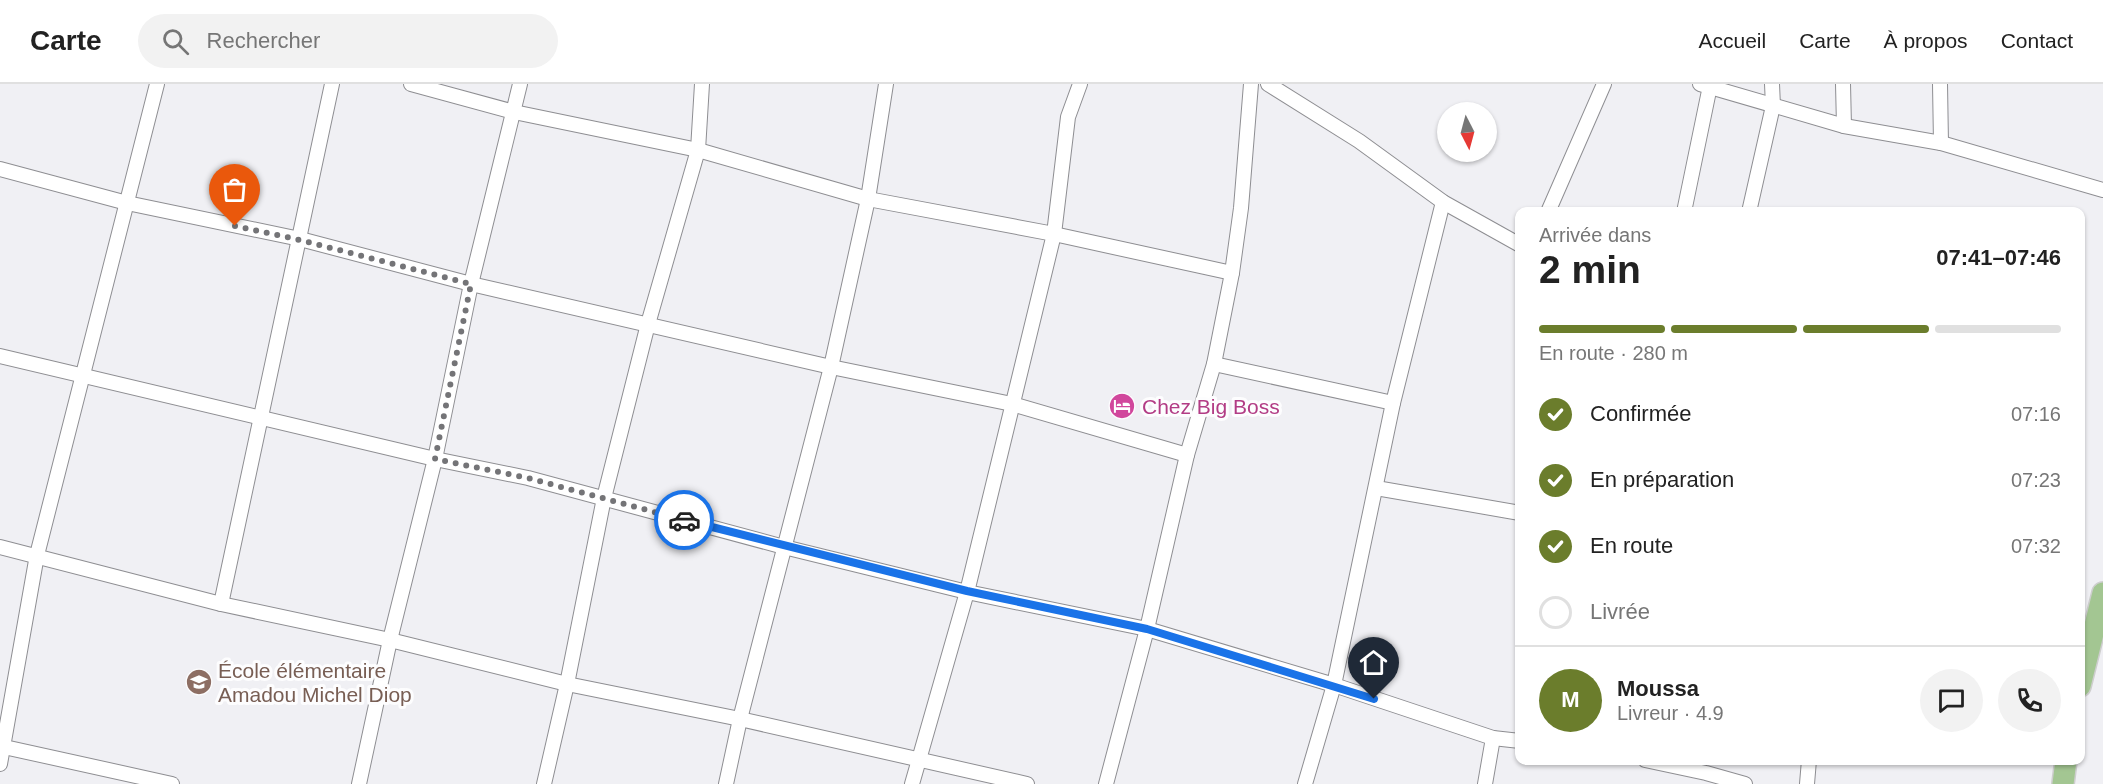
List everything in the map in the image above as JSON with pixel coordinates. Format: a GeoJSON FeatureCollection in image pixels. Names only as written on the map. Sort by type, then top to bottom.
{"type":"FeatureCollection","features":[{"type":"Feature","properties":{"kind":"main road"},"geometry":{"type":"LineString","coordinates":[[2085,666],[2103,593]]}},
{"type":"Feature","properties":{"kind":"main road"},"geometry":{"type":"LineString","coordinates":[[2063,784],[2065,765]]}},
{"type":"Feature","properties":{"kind":"street"},"geometry":{"type":"LineString","coordinates":[[0,764],[37,555],[157,84]]}},
{"type":"Feature","properties":{"kind":"street"},"geometry":{"type":"LineString","coordinates":[[221,604],[332,84]]}},
{"type":"Feature","properties":{"kind":"street"},"geometry":{"type":"LineString","coordinates":[[411,84],[514,112],[698,150],[868,199],[1054,234],[1232,273]]}},
{"type":"Feature","properties":{"kind":"street"},"geometry":{"type":"LineString","coordinates":[[359,784],[390,640],[435,459],[471,284],[520,84]]}},
{"type":"Feature","properties":{"kind":"street"},"geometry":{"type":"LineString","coordinates":[[544,784],[567,684],[604,498],[648,324],[698,150],[702,84]]}},
{"type":"Feature","properties":{"kind":"street"},"geometry":{"type":"LineString","coordinates":[[726,784],[740,719],[831,367],[868,199],[886,84]]}},
{"type":"Feature","properties":{"kind":"street"},"geometry":{"type":"LineString","coordinates":[[912,784],[967,591],[1054,234],[1068,117],[1080,84]]}},
{"type":"Feature","properties":{"kind":"street"},"geometry":{"type":"LineString","coordinates":[[1106,784],[1147,629],[1187,455],[1214,364],[1232,273],[1241,208],[1251,84]]}},
{"type":"Feature","properties":{"kind":"street"},"geometry":{"type":"LineString","coordinates":[[1268,84],[1359,141],[1443,202],[1515,242]]}},
{"type":"Feature","properties":{"kind":"street"},"geometry":{"type":"LineString","coordinates":[[1550,207],[1604,84]]}},
{"type":"Feature","properties":{"kind":"street"},"geometry":{"type":"LineString","coordinates":[[1750,207],[1773,106],[1772,84]]}},
{"type":"Feature","properties":{"kind":"street"},"geometry":{"type":"LineString","coordinates":[[1844,84],[1844,126]]}},
{"type":"Feature","properties":{"kind":"street"},"geometry":{"type":"LineString","coordinates":[[1940,84],[1941,143]]}},
{"type":"Feature","properties":{"kind":"street"},"geometry":{"type":"LineString","coordinates":[[1685,207],[1705,85],[1844,126],[1941,143],[2103,190]]}},
{"type":"Feature","properties":{"kind":"street"},"geometry":{"type":"LineString","coordinates":[[0,170],[127,203],[300,240],[471,284],[831,367],[1012,404],[1187,455]]}},
{"type":"Feature","properties":{"kind":"street"},"geometry":{"type":"LineString","coordinates":[[1305,784],[1334,686],[1393,403],[1443,202]]}},
{"type":"Feature","properties":{"kind":"street"},"geometry":{"type":"LineString","coordinates":[[0,356],[435,459],[528,478],[784,547],[967,591],[1147,629],[1334,686],[1493,738],[1515,740]]}},
{"type":"Feature","properties":{"kind":"street"},"geometry":{"type":"LineString","coordinates":[[1214,364],[1393,403]]}},
{"type":"Feature","properties":{"kind":"street"},"geometry":{"type":"LineString","coordinates":[[1376,488],[1515,512]]}},
{"type":"Feature","properties":{"kind":"street"},"geometry":{"type":"LineString","coordinates":[[0,547],[221,604],[390,640],[567,684],[740,719],[1027,784]]}},
{"type":"Feature","properties":{"kind":"street"},"geometry":{"type":"LineString","coordinates":[[1485,784],[1493,738]]}},
{"type":"Feature","properties":{"kind":"street"},"geometry":{"type":"LineString","coordinates":[[2,747],[172,784]]}},
{"type":"Feature","properties":{"kind":"street"},"geometry":{"type":"LineString","coordinates":[[1668,765],[1745,784]]}},
{"type":"Feature","properties":{"kind":"street"},"geometry":{"type":"LineString","coordinates":[[1807,784],[1809,765]]}},
{"type":"Feature","properties":{"kind":"way so far"},"geometry":{"type":"LineString","coordinates":[[235,226],[300,240],[471,284],[435,459],[528,478],[684,520]]}},
{"type":"Feature","properties":{"kind":"place","name":"Chez Big Boss"},"geometry":{"type":"Point","coordinates":[1122,406]}},
{"type":"Feature","properties":{"kind":"place","name":"École élémentaire Amadou Michel Diop"},"geometry":{"type":"Point","coordinates":[199,682]}},
{"type":"Feature","properties":{"kind":"route"},"geometry":{"type":"LineString","coordinates":[[684,520],[784,547],[967,591],[1147,629],[1374,699]]}}]}
